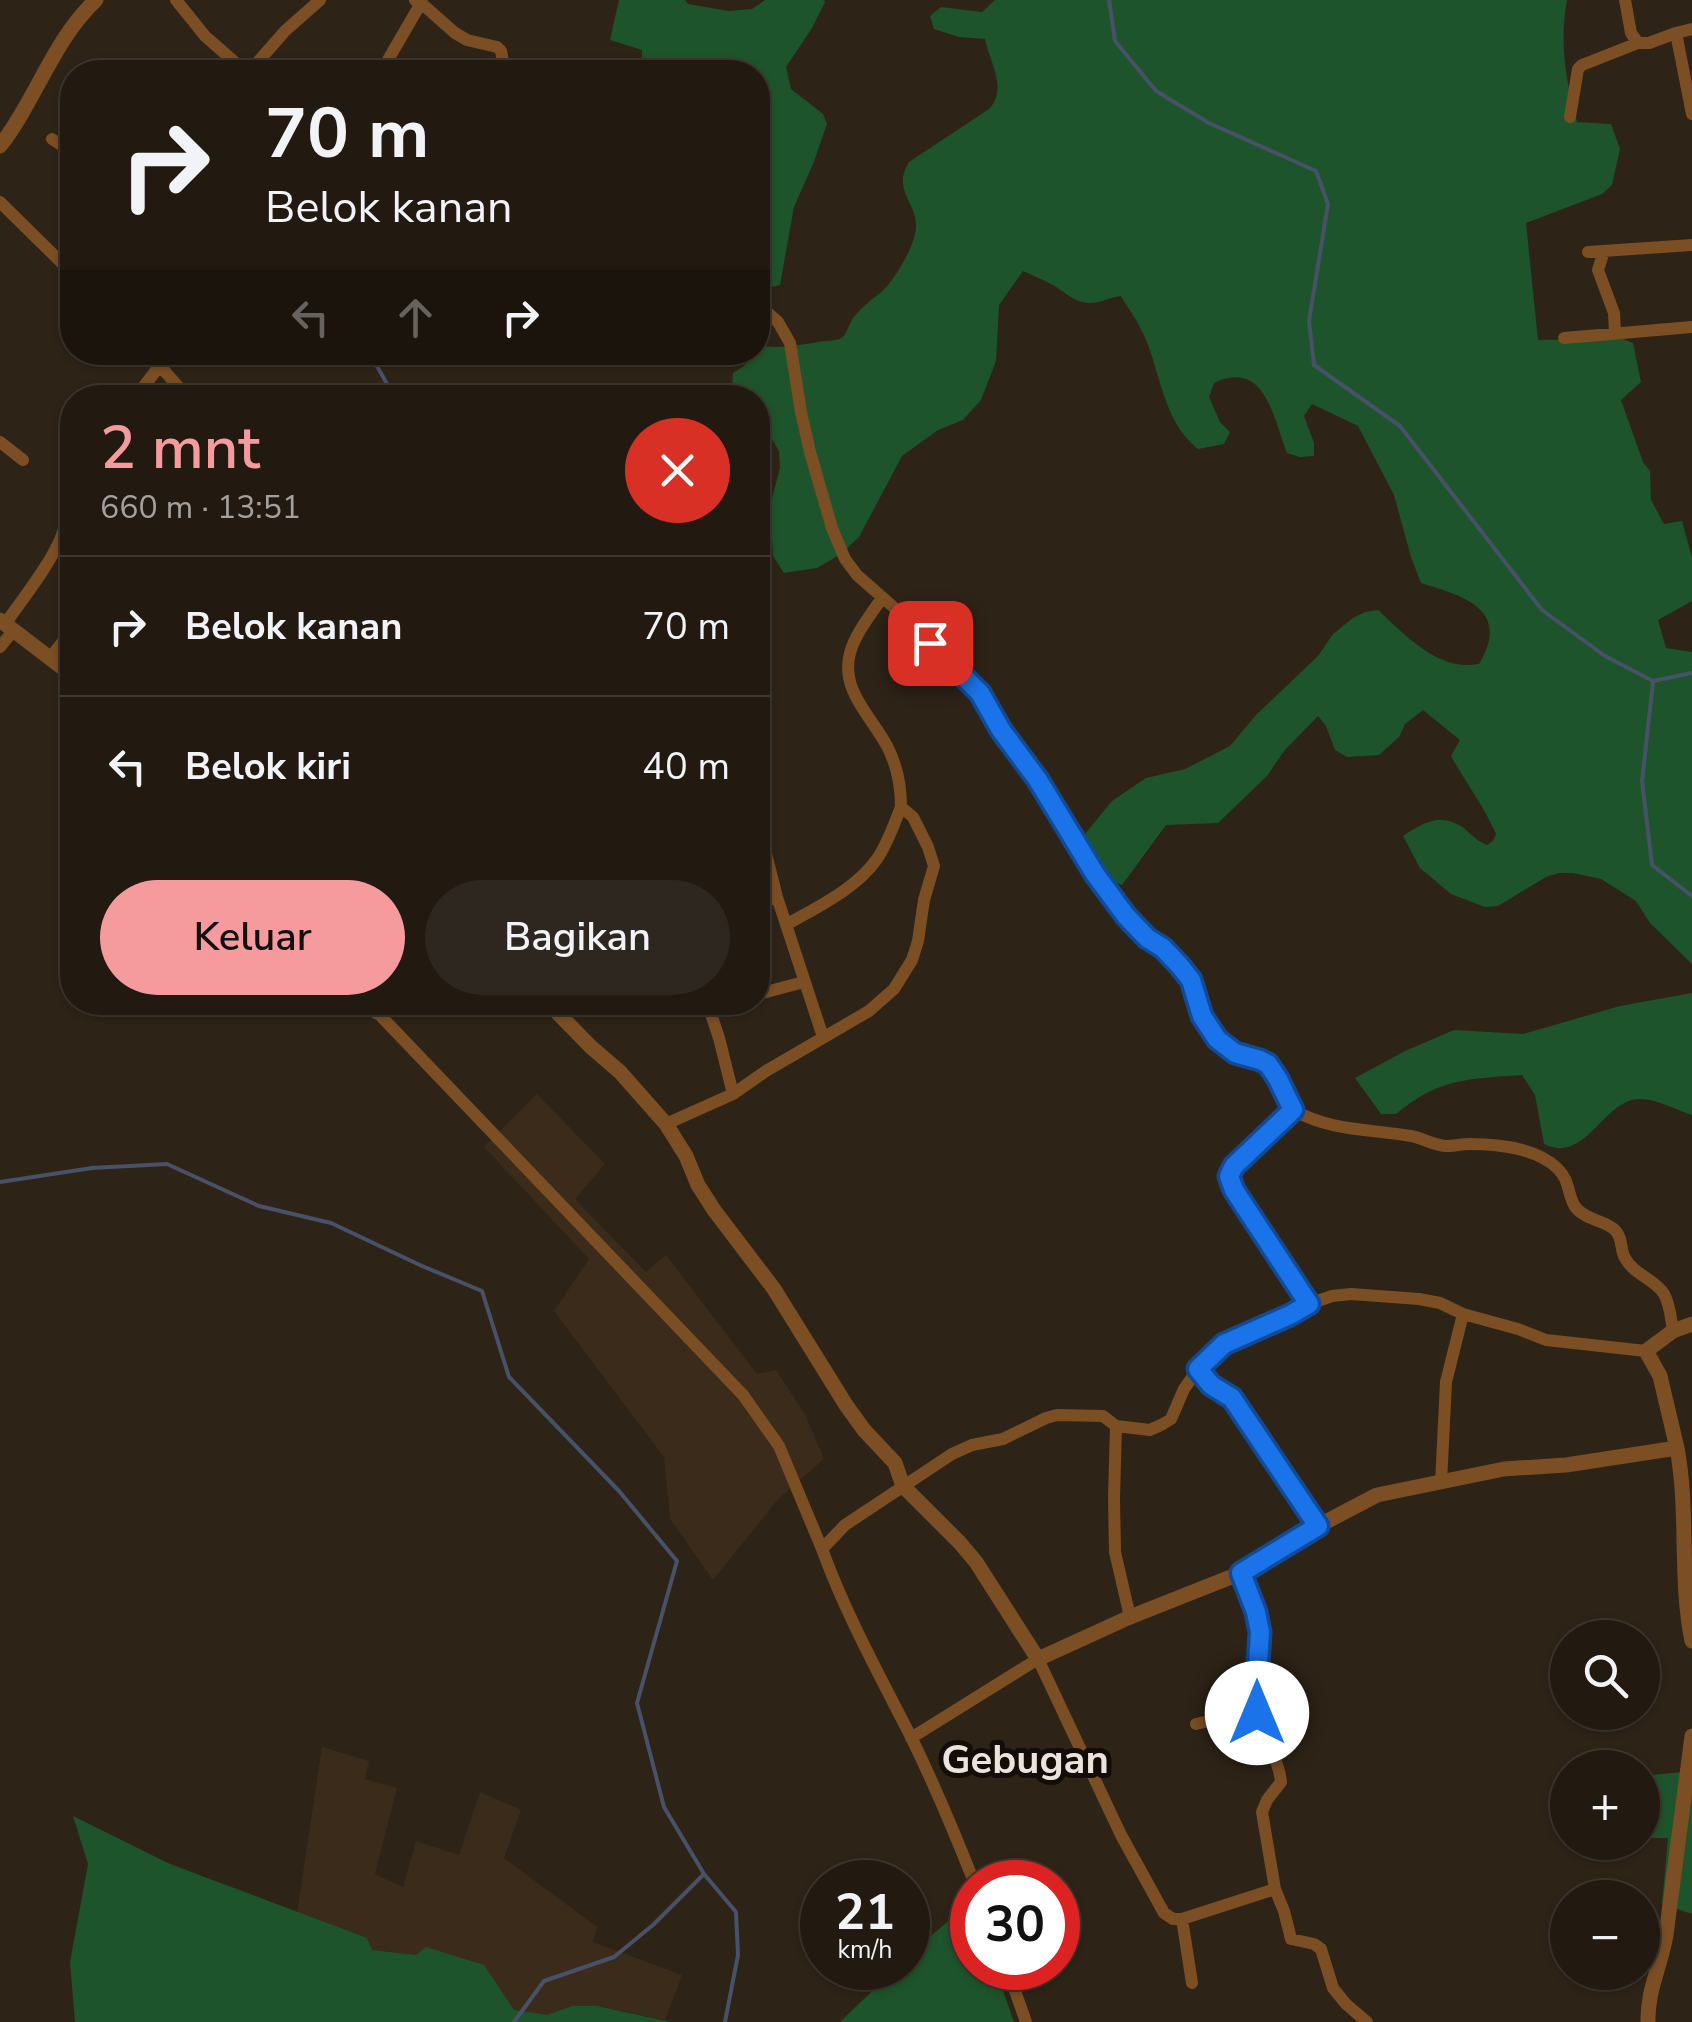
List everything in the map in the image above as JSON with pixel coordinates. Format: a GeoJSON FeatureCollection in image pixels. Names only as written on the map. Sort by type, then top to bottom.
{"type":"FeatureCollection","features":[{"type":"Feature","properties":{"kind":"street"},"geometry":{"type":"LineString","coordinates":[[0,146],[60,45],[96,0]]}},
{"type":"Feature","properties":{"kind":"street"},"geometry":{"type":"LineString","coordinates":[[176,0],[205,36],[233,60]]}},
{"type":"Feature","properties":{"kind":"street"},"geometry":{"type":"LineString","coordinates":[[258,60],[320,0]]}},
{"type":"Feature","properties":{"kind":"street"},"geometry":{"type":"LineString","coordinates":[[1625,0],[1631,33],[1638,43]]}},
{"type":"Feature","properties":{"kind":"street"},"geometry":{"type":"LineString","coordinates":[[387,60],[418,2],[467,40],[497,48],[503,60]]}},
{"type":"Feature","properties":{"kind":"street"},"geometry":{"type":"LineString","coordinates":[[1570,118],[1578,69],[1582,65],[1638,43],[1692,29]]}},
{"type":"Feature","properties":{"kind":"street"},"geometry":{"type":"LineString","coordinates":[[1676,34],[1692,114]]}},
{"type":"Feature","properties":{"kind":"street"},"geometry":{"type":"LineString","coordinates":[[52,140],[60,145]]}},
{"type":"Feature","properties":{"kind":"street"},"geometry":{"type":"LineString","coordinates":[[0,202],[60,261]]}},
{"type":"Feature","properties":{"kind":"street"},"geometry":{"type":"LineString","coordinates":[[1588,252],[1692,245]]}},
{"type":"Feature","properties":{"kind":"street"},"geometry":{"type":"LineString","coordinates":[[1604,251],[1598,270],[1614,313],[1615,333]]}},
{"type":"Feature","properties":{"kind":"street"},"geometry":{"type":"LineString","coordinates":[[770,315],[790,343],[810,452],[844,559],[980,693],[1095,874],[1126,916],[1163,948],[1191,980],[1202,1016],[1217,1039],[1235,1053],[1268,1064],[1293,1110],[1310,1119],[1450,1146],[1498,1146],[1546,1160],[1568,1183],[1573,1204],[1586,1217],[1612,1227],[1618,1233],[1624,1257],[1639,1275],[1664,1294],[1673,1331]]}},
{"type":"Feature","properties":{"kind":"street"},"geometry":{"type":"LineString","coordinates":[[1564,338],[1692,326]]}},
{"type":"Feature","properties":{"kind":"street"},"geometry":{"type":"LineString","coordinates":[[145,385],[160,366],[177,385]]}},
{"type":"Feature","properties":{"kind":"street"},"geometry":{"type":"LineString","coordinates":[[0,442],[24,460]]}},
{"type":"Feature","properties":{"kind":"street"},"geometry":{"type":"LineString","coordinates":[[0,647],[6,625],[60,539]]}},
{"type":"Feature","properties":{"kind":"street"},"geometry":{"type":"LineString","coordinates":[[786,926],[865,873],[878,858],[901,807],[894,762],[850,686],[850,650],[882,598]]}},
{"type":"Feature","properties":{"kind":"street"},"geometry":{"type":"LineString","coordinates":[[6,625],[60,666]]}},
{"type":"Feature","properties":{"kind":"street"},"geometry":{"type":"LineString","coordinates":[[50,658],[60,645]]}},
{"type":"Feature","properties":{"kind":"street"},"geometry":{"type":"LineString","coordinates":[[666,1124],[733,1094],[766,1070],[869,1011],[885,999],[904,974],[918,941],[934,866],[913,817],[901,807]]}},
{"type":"Feature","properties":{"kind":"street"},"geometry":{"type":"LineString","coordinates":[[770,873],[823,1037]]}},
{"type":"Feature","properties":{"kind":"street"},"geometry":{"type":"LineString","coordinates":[[770,900],[776,898]]}},
{"type":"Feature","properties":{"kind":"street"},"geometry":{"type":"LineString","coordinates":[[770,991],[804,982]]}},
{"type":"Feature","properties":{"kind":"street"},"geometry":{"type":"LineString","coordinates":[[380,1015],[742,1395],[779,1446],[834,1583],[912,1738],[965,1860]]}},
{"type":"Feature","properties":{"kind":"street"},"geometry":{"type":"LineString","coordinates":[[560,1015],[620,1072],[666,1124],[714,1210],[774,1289],[864,1430],[895,1464],[904,1486],[968,1552],[1038,1659],[1121,1835],[1164,1912],[1174,1919],[1182,1918],[1274,1889]]}},
{"type":"Feature","properties":{"kind":"street"},"geometry":{"type":"LineString","coordinates":[[712,1015],[733,1094]]}},
{"type":"Feature","properties":{"kind":"street"},"geometry":{"type":"LineString","coordinates":[[1293,1110],[1234,1166],[1229,1176],[1242,1204],[1309,1304]]}},
{"type":"Feature","properties":{"kind":"street"},"geometry":{"type":"LineString","coordinates":[[822,1549],[845,1525],[952,1454],[972,1445],[1002,1440],[1057,1416],[1103,1416],[1116,1426],[1150,1430],[1163,1424],[1170,1419],[1198,1369],[1224,1344],[1309,1304],[1350,1294],[1419,1298],[1546,1340],[1646,1351],[1673,1331],[1692,1324]]}},
{"type":"Feature","properties":{"kind":"street"},"geometry":{"type":"LineString","coordinates":[[1440,1483],[1446,1382],[1464,1314]]}},
{"type":"Feature","properties":{"kind":"street"},"geometry":{"type":"LineString","coordinates":[[1646,1351],[1660,1376],[1682,1484],[1692,1641]]}},
{"type":"Feature","properties":{"kind":"street"},"geometry":{"type":"LineString","coordinates":[[1198,1369],[1211,1385],[1232,1398],[1318,1526]]}},
{"type":"Feature","properties":{"kind":"street"},"geometry":{"type":"LineString","coordinates":[[1116,1426],[1115,1552],[1130,1617]]}},
{"type":"Feature","properties":{"kind":"street"},"geometry":{"type":"LineString","coordinates":[[912,1738],[1038,1659],[1241,1573],[1377,1495],[1504,1470],[1566,1466],[1676,1448]]}},
{"type":"Feature","properties":{"kind":"street"},"geometry":{"type":"LineString","coordinates":[[1241,1573],[1260,1632],[1258,1716],[1282,1782],[1266,1800],[1262,1812],[1274,1889],[1292,1939],[1321,1949],[1333,1988],[1367,2022]]}},
{"type":"Feature","properties":{"kind":"street"},"geometry":{"type":"LineString","coordinates":[[1196,1724],[1258,1716]]}},
{"type":"Feature","properties":{"kind":"street"},"geometry":{"type":"LineString","coordinates":[[1648,2022],[1649,1993],[1664,1950],[1669,1919],[1692,1736]]}},
{"type":"Feature","properties":{"kind":"street"},"geometry":{"type":"LineString","coordinates":[[1182,1918],[1192,1983]]}},
{"type":"Feature","properties":{"kind":"street"},"geometry":{"type":"LineString","coordinates":[[1015,1990],[1026,2022]]}},
{"type":"Feature","properties":{"kind":"shaded area"},"geometry":{"type":"Polygon","coordinates":[[[537,1094],[605,1164],[575,1199],[646,1272],[666,1255],[757,1374],[776,1370],[805,1414],[824,1459],[780,1497],[713,1580],[670,1519],[664,1457],[554,1311],[589,1259],[484,1147],[537,1094]]]}},
{"type":"Feature","properties":{"kind":"shaded area"},"geometry":{"type":"Polygon","coordinates":[[[322,1747],[369,1761],[365,1779],[397,1788],[375,1874],[403,1887],[416,1841],[459,1855],[480,1792],[521,1810],[504,1858],[597,1927],[593,1942],[682,1975],[665,2020],[597,2006],[572,2006],[547,2016],[514,2010],[504,1996],[416,1955],[371,1950],[297,1913],[322,1747]]]}},
{"type":"Feature","properties":{"kind":"green space"},"geometry":{"type":"Polygon","coordinates":[[[619,0],[685,0],[688,4],[729,11],[752,9],[765,0],[824,0],[812,28],[786,67],[791,89],[823,114],[827,124],[794,207],[780,285],[773,287],[770,282],[770,60],[642,60],[642,50],[610,40],[619,0]]]}},
{"type":"Feature","properties":{"kind":"green space"},"geometry":{"type":"Polygon","coordinates":[[[995,0],[1567,0],[1565,62],[1577,122],[1611,124],[1620,149],[1612,185],[1602,194],[1526,223],[1538,340],[1621,338],[1633,343],[1641,382],[1621,400],[1643,462],[1650,471],[1651,500],[1664,524],[1682,521],[1692,558],[1692,601],[1658,620],[1666,648],[1692,652],[1692,964],[1650,923],[1636,901],[1601,879],[1559,873],[1498,906],[1485,907],[1451,894],[1420,868],[1403,836],[1422,825],[1436,820],[1451,822],[1487,845],[1496,834],[1451,756],[1460,740],[1423,710],[1405,724],[1399,737],[1379,755],[1347,757],[1335,750],[1318,716],[1284,751],[1267,776],[1218,823],[1166,825],[1122,885],[1102,871],[1085,834],[1112,801],[1146,778],[1185,769],[1230,746],[1256,715],[1318,656],[1333,634],[1353,618],[1378,610],[1424,649],[1464,665],[1479,664],[1490,630],[1486,618],[1467,600],[1421,583],[1394,495],[1358,426],[1312,404],[1304,416],[1314,443],[1314,456],[1287,453],[1271,409],[1256,385],[1231,378],[1214,383],[1209,397],[1220,422],[1230,432],[1224,444],[1198,449],[1176,424],[1148,344],[1121,296],[1083,302],[1023,271],[999,305],[996,361],[981,400],[963,420],[938,430],[902,456],[859,537],[841,554],[817,568],[784,573],[773,556],[771,502],[780,468],[779,451],[770,436],[770,385],[732,385],[733,373],[745,365],[770,365],[770,346],[840,339],[858,312],[896,274],[915,234],[914,214],[903,182],[909,162],[989,109],[997,93],[985,39],[959,37],[934,29],[930,16],[941,7],[982,12],[995,0]]]}},
{"type":"Feature","properties":{"kind":"green space"},"geometry":{"type":"Polygon","coordinates":[[[1692,993],[1692,1115],[1645,1099],[1626,1102],[1571,1146],[1544,1144],[1535,1095],[1522,1075],[1455,1082],[1426,1093],[1396,1114],[1381,1114],[1355,1078],[1454,1030],[1523,1034],[1620,1006],[1692,993]]]}},
{"type":"Feature","properties":{"kind":"green space"},"geometry":{"type":"Polygon","coordinates":[[[1692,1771],[1692,1914],[1662,1904],[1668,1838],[1660,1838],[1660,1774],[1692,1771]]]}},
{"type":"Feature","properties":{"kind":"green space"},"geometry":{"type":"Polygon","coordinates":[[[73,1816],[170,1864],[367,1938],[372,1950],[416,1955],[426,1947],[484,1965],[514,2010],[547,2015],[572,2006],[597,2006],[671,2022],[75,2022],[70,1962],[88,1864],[73,1816]]]}},
{"type":"Feature","properties":{"kind":"green space"},"geometry":{"type":"Polygon","coordinates":[[[950,1919],[950,1990],[1003,1990],[1014,2022],[840,2022],[873,1990],[930,1990],[930,1937],[950,1919]]]}},
{"type":"Feature","properties":{"kind":"waterway"},"geometry":{"type":"LineString","coordinates":[[1109,0],[1115,41],[1156,91],[1209,123],[1316,171],[1328,204],[1309,321],[1314,365],[1400,426],[1542,610],[1605,656],[1653,681],[1692,673]]}},
{"type":"Feature","properties":{"kind":"waterway"},"geometry":{"type":"LineString","coordinates":[[376,365],[388,385]]}},
{"type":"Feature","properties":{"kind":"waterway"},"geometry":{"type":"LineString","coordinates":[[1653,682],[1642,781],[1652,865],[1692,896]]}},
{"type":"Feature","properties":{"kind":"waterway"},"geometry":{"type":"LineString","coordinates":[[0,1182],[92,1168],[167,1164],[259,1206],[331,1223],[482,1291],[509,1377],[619,1491],[677,1561],[637,1703],[664,1807],[704,1874],[736,1912],[738,1955],[725,2022]]}},
{"type":"Feature","properties":{"kind":"waterway"},"geometry":{"type":"LineString","coordinates":[[514,2022],[544,1981],[614,1957],[704,1874]]}},
{"type":"Feature","properties":{"kind":"district","name":"Gebugan"},"geometry":{"type":"Point","coordinates":[1025,1760]}},
{"type":"Feature","properties":{"kind":"route"},"geometry":{"type":"LineString","coordinates":[[930,643],[980,693],[1126,916],[1163,948],[1191,980],[1202,1016],[1217,1039],[1235,1053],[1268,1064],[1293,1110],[1234,1166],[1229,1176],[1242,1204],[1309,1304],[1224,1344],[1198,1369],[1211,1385],[1232,1398],[1318,1526],[1241,1573],[1260,1632],[1257,1713]]}}]}
